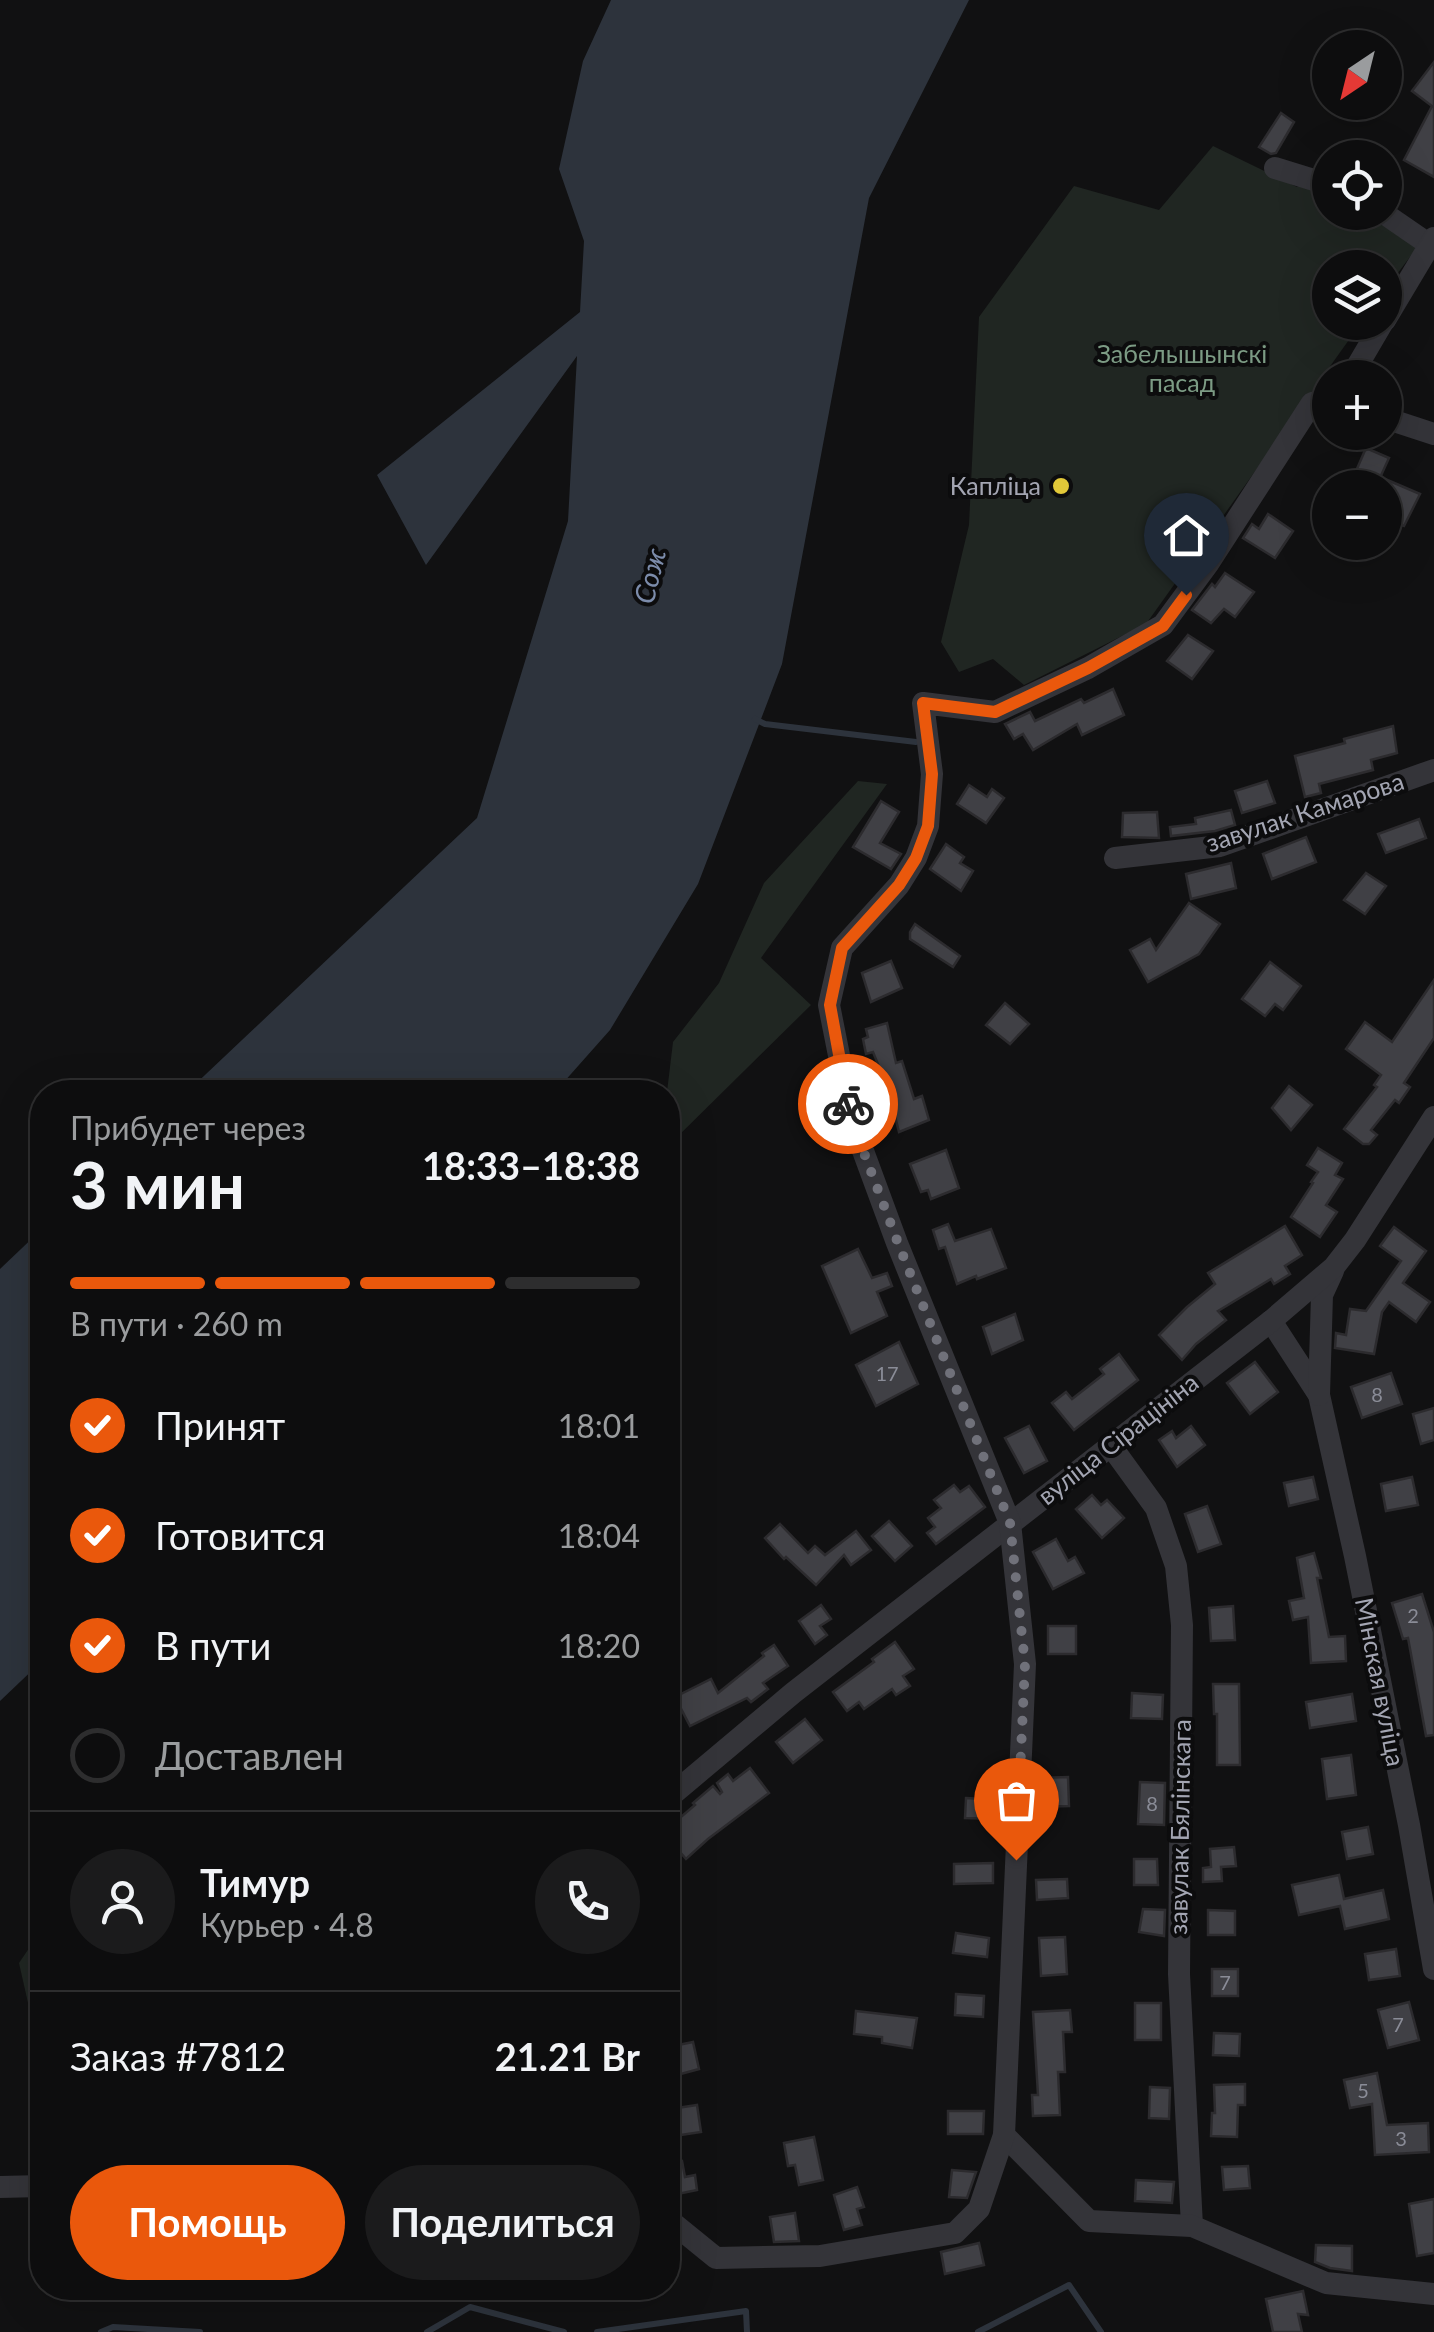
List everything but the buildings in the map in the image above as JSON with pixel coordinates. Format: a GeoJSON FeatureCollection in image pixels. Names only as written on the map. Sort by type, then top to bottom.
{"type":"FeatureCollection","features":[{"type":"Feature","properties":{"kind":"street"},"geometry":{"type":"LineString","coordinates":[[1275,168],[1312,179]]}},
{"type":"Feature","properties":{"kind":"street"},"geometry":{"type":"LineString","coordinates":[[1402,224],[1432,242],[1402,291]]}},
{"type":"Feature","properties":{"kind":"street"},"geometry":{"type":"LineString","coordinates":[[680,2229],[716,2258],[820,2256],[955,2232],[980,2209],[1004,2135],[1025,1664],[1010,1523],[852,1121],[830,1005],[842,948],[899,885],[916,858],[928,826],[932,774],[923,703],[995,712],[1088,668],[1163,626],[1312,403]]}},
{"type":"Feature","properties":{"kind":"street"},"geometry":{"type":"LineString","coordinates":[[1402,424],[1434,434]]}},
{"type":"Feature","properties":{"kind":"street","name":"завулак Камарова"},"geometry":{"type":"LineString","coordinates":[[1115,858],[1220,846],[1434,770]]}},
{"type":"Feature","properties":{"kind":"street","name":"вуліца Сірацініна"},"geometry":{"type":"LineString","coordinates":[[680,1788],[792,1692],[1271,1321],[1334,1267],[1434,1117]]}},
{"type":"Feature","properties":{"kind":"street","name":"Мінская вуліца"},"geometry":{"type":"LineString","coordinates":[[1334,1267],[1322,1296],[1319,1396],[1427,1888],[1434,1969]]}},
{"type":"Feature","properties":{"kind":"street","name":"Мінская вуліца"},"geometry":{"type":"LineString","coordinates":[[1271,1321],[1319,1396]]}},
{"type":"Feature","properties":{"kind":"street","name":"завулак Бялінскага"},"geometry":{"type":"LineString","coordinates":[[1111,1446],[1156,1508],[1176,1566],[1182,1625],[1179,1974],[1192,2226]]}},
{"type":"Feature","properties":{"kind":"street"},"geometry":{"type":"LineString","coordinates":[[1004,2135],[1089,2220],[1192,2226],[1326,2283],[1434,2294]]}},
{"type":"Feature","properties":{"kind":"street"},"geometry":{"type":"LineString","coordinates":[[0,2187],[30,2186]]}},
{"type":"Feature","properties":{"kind":"green space","name":"Забелышынскі пасад"},"geometry":{"type":"Polygon","coordinates":[[[1213,146],[1297,187],[1305,181],[1312,185],[1312,230],[1391,230],[1419,245],[1402,268],[1402,250],[1312,250],[1312,340],[1349,340],[1335,360],[1312,360],[1312,392],[1146,624],[1024,685],[993,659],[959,672],[941,642],[969,525],[979,317],[1074,186],[1159,210],[1213,146]]]}},
{"type":"Feature","properties":{"kind":"green space"},"geometry":{"type":"Polygon","coordinates":[[[858,781],[887,784],[761,958],[811,1005],[680,1134],[680,1080],[668,1080],[673,1042],[719,983],[764,883],[858,781]]]}},
{"type":"Feature","properties":{"kind":"green space"},"geometry":{"type":"Polygon","coordinates":[[[30,1947],[30,2012],[19,1963],[30,1947]]]}},
{"type":"Feature","properties":{"kind":"water","name":"Сож"},"geometry":{"type":"Polygon","coordinates":[[[611,0],[969,0],[869,198],[782,664],[698,884],[610,1030],[566,1080],[200,1080],[477,818],[568,521],[577,356],[426,565],[377,475],[580,312],[584,241],[559,169],[583,61],[611,0]]]}},
{"type":"Feature","properties":{"kind":"water"},"geometry":{"type":"Polygon","coordinates":[[[30,1240],[30,1672],[0,1701],[0,1269],[30,1240]]]}},
{"type":"Feature","properties":{"kind":"waterway"},"geometry":{"type":"LineString","coordinates":[[755,719],[765,724],[916,742]]}},
{"type":"Feature","properties":{"kind":"waterway"},"geometry":{"type":"LineString","coordinates":[[978,2332],[1069,2285],[1101,2332]]}},
{"type":"Feature","properties":{"kind":"waterway"},"geometry":{"type":"LineString","coordinates":[[427,2332],[470,2307],[564,2332]]}},
{"type":"Feature","properties":{"kind":"waterway"},"geometry":{"type":"LineString","coordinates":[[597,2332],[746,2311],[747,2332]]}},
{"type":"Feature","properties":{"kind":"waterway"},"geometry":{"type":"LineString","coordinates":[[101,2332],[113,2327],[200,2332]]}},
{"type":"Feature","properties":{"kind":"way so far"},"geometry":{"type":"LineString","coordinates":[[848,1104],[898,1243],[1010,1523],[1025,1664],[1016,1860]]}},
{"type":"Feature","properties":{"kind":"place","name":"Капліца"},"geometry":{"type":"Point","coordinates":[1061,486]}},
{"type":"Feature","properties":{"kind":"route"},"geometry":{"type":"LineString","coordinates":[[848,1104],[830,1005],[842,948],[899,885],[916,858],[928,826],[932,774],[923,703],[995,712],[1088,668],[1163,626],[1186,595]]}}]}
